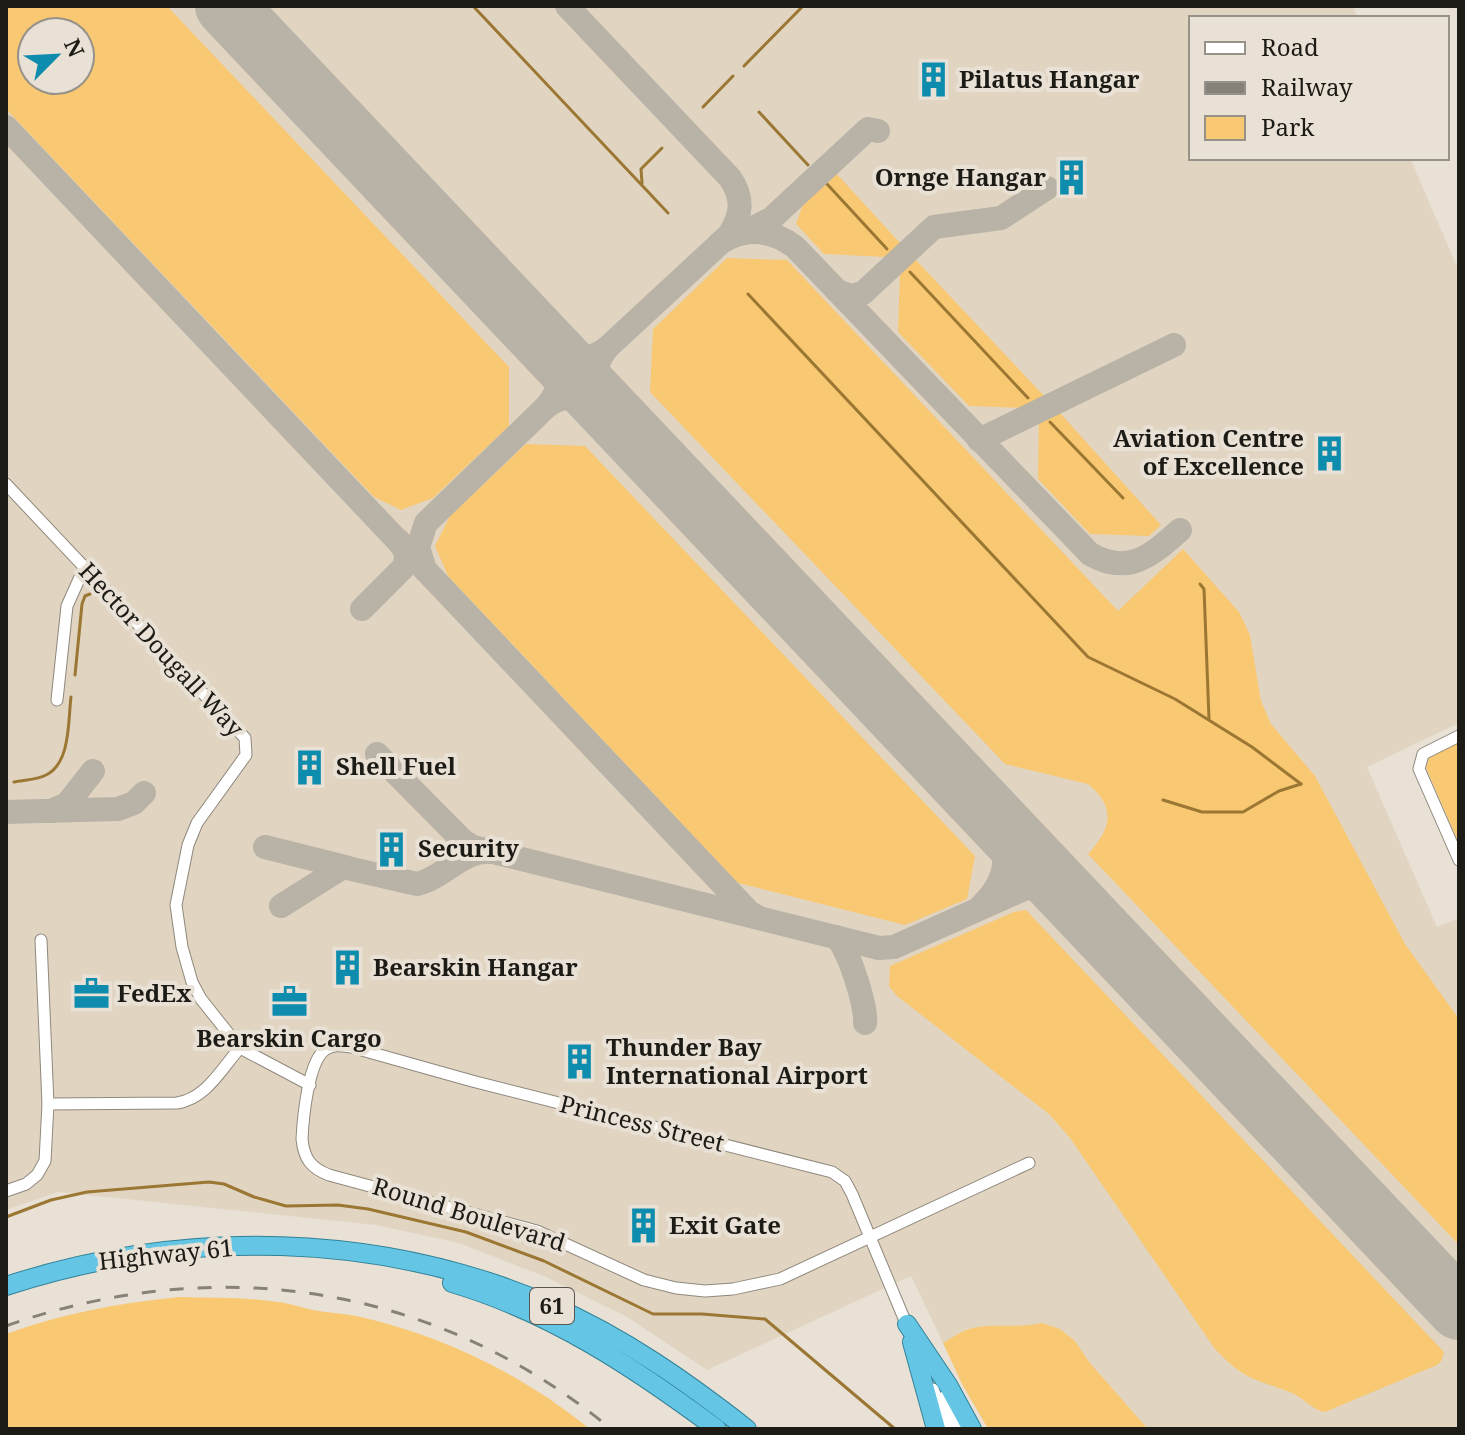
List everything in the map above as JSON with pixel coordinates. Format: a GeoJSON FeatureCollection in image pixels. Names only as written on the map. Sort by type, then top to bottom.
{"type":"FeatureCollection","features":[{"type":"Feature","properties":{"kind":"highway","name":"Highway 61"},"geometry":{"type":"LineString","coordinates":[[6,1286],[102,1259],[155,1251],[224,1246],[329,1250]]}},
{"type":"Feature","properties":{"kind":"highway","name":"61"},"geometry":{"type":"LineString","coordinates":[[329,1250],[444,1281],[510,1303],[623,1361],[717,1429]]}},
{"type":"Feature","properties":{"kind":"highway","name":"61"},"geometry":{"type":"LineString","coordinates":[[329,1250],[364,1251],[409,1259],[493,1283],[554,1307],[610,1335],[673,1374],[747,1429]]}},
{"type":"Feature","properties":{"kind":"highway"},"geometry":{"type":"LineString","coordinates":[[907,1324],[936,1429]]}},
{"type":"Feature","properties":{"kind":"highway"},"geometry":{"type":"LineString","coordinates":[[907,1324],[948,1385],[972,1429]]}},
{"type":"Feature","properties":{"kind":"highway"},"geometry":{"type":"LineString","coordinates":[[668,1393],[704,1429]]}},
{"type":"Feature","properties":{"kind":"street","name":"Hector Dougall Way"},"geometry":{"type":"LineString","coordinates":[[6,484],[245,738],[246,755],[197,823],[188,845],[176,905],[182,947],[192,982],[201,999],[240,1048]]}},
{"type":"Feature","properties":{"kind":"street"},"geometry":{"type":"LineString","coordinates":[[57,700],[67,606],[85,566]]}},
{"type":"Feature","properties":{"kind":"street"},"geometry":{"type":"LineString","coordinates":[[1459,736],[1428,750],[1421,758],[1419,769],[1459,858]]}},
{"type":"Feature","properties":{"kind":"street"},"geometry":{"type":"LineString","coordinates":[[6,1191],[26,1184],[37,1175],[45,1161],[48,1104],[41,940]]}},
{"type":"Feature","properties":{"kind":"street","name":"Princess Street"},"geometry":{"type":"LineString","coordinates":[[310,1085],[319,1055],[338,1045],[838,1175],[845,1181],[870,1238],[949,1429]]}},
{"type":"Feature","properties":{"kind":"street"},"geometry":{"type":"LineString","coordinates":[[48,1104],[192,1101],[240,1048],[310,1085]]}},
{"type":"Feature","properties":{"kind":"street","name":"Round Boulevard"},"geometry":{"type":"LineString","coordinates":[[310,1085],[302,1139],[306,1160],[320,1172],[537,1231],[624,1272],[660,1285],[705,1291],[759,1285],[780,1279],[1029,1163]]}},
{"type":"Feature","properties":{"kind":"street","name":"Princess Street"},"geometry":{"type":"LineString","coordinates":[[907,1324],[959,1429]]}},
{"type":"Feature","properties":{"kind":"shaded area","name":"Thunder Bay International Airport"},"geometry":{"type":"Polygon","coordinates":[[[6,6],[1353,6],[1357,16],[1189,16],[1189,160],[1411,160],[1459,271],[1459,723],[1367,767],[1437,927],[1459,918],[1459,1429],[1148,1429],[1090,1363],[1075,1341],[1042,1323],[1024,1327],[967,1329],[943,1343],[911,1276],[707,1370],[627,1317],[546,1277],[459,1243],[376,1225],[58,1192],[6,1210],[6,6]]]}},
{"type":"Feature","properties":{"kind":"green space"},"geometry":{"type":"Polygon","coordinates":[[[6,6],[167,6],[509,367],[509,426],[433,498],[401,510],[374,497],[6,109],[6,6]]]}},
{"type":"Feature","properties":{"kind":"green space"},"geometry":{"type":"Polygon","coordinates":[[[835,172],[900,243],[886,257],[824,254],[796,224],[804,201],[835,172]]]}},
{"type":"Feature","properties":{"kind":"green space"},"geometry":{"type":"Polygon","coordinates":[[[727,258],[787,260],[1118,611],[1183,549],[1239,612],[1250,635],[1261,701],[1271,724],[1315,776],[1405,944],[1459,1019],[1459,1245],[1088,854],[1102,836],[1108,819],[1107,810],[1097,793],[1088,784],[1005,764],[650,392],[653,329],[727,258]]]}},
{"type":"Feature","properties":{"kind":"green space"},"geometry":{"type":"Polygon","coordinates":[[[915,259],[1046,398],[1025,408],[969,406],[898,332],[900,272],[915,259]]]}},
{"type":"Feature","properties":{"kind":"green space"},"geometry":{"type":"Polygon","coordinates":[[[1055,410],[1161,525],[1149,536],[1090,534],[1038,479],[1039,417],[1055,410]]]}},
{"type":"Feature","properties":{"kind":"green space"},"geometry":{"type":"Polygon","coordinates":[[[526,444],[585,446],[975,856],[967,899],[905,925],[738,883],[448,576],[435,546],[450,516],[526,444]]]}},
{"type":"Feature","properties":{"kind":"green space"},"geometry":{"type":"Polygon","coordinates":[[[1459,741],[1459,844],[1426,768],[1429,756],[1459,741]]]}},
{"type":"Feature","properties":{"kind":"green space"},"geometry":{"type":"Polygon","coordinates":[[[1026,910],[1444,1352],[1437,1365],[1325,1412],[1292,1393],[1243,1373],[1215,1349],[1070,1138],[1049,1114],[897,996],[889,986],[890,966],[1014,912],[1026,910]]]}},
{"type":"Feature","properties":{"kind":"green space"},"geometry":{"type":"Polygon","coordinates":[[[180,1297],[241,1298],[282,1303],[388,1324],[450,1346],[509,1374],[590,1429],[6,1429],[6,1334],[92,1310],[180,1297]]]}},
{"type":"Feature","properties":{"kind":"green space"},"geometry":{"type":"Polygon","coordinates":[[[1042,1323],[1060,1329],[1075,1341],[1090,1363],[1148,1429],[988,1429],[943,1343],[974,1328],[1042,1323]]]}},
{"type":"Feature","properties":{"kind":"waterway"},"geometry":{"type":"LineString","coordinates":[[473,6],[668,213]]}},
{"type":"Feature","properties":{"kind":"waterway"},"geometry":{"type":"LineString","coordinates":[[744,66],[803,6]]}},
{"type":"Feature","properties":{"kind":"waterway"},"geometry":{"type":"LineString","coordinates":[[703,107],[733,76]]}},
{"type":"Feature","properties":{"kind":"waterway"},"geometry":{"type":"LineString","coordinates":[[759,112],[808,165]]}},
{"type":"Feature","properties":{"kind":"waterway"},"geometry":{"type":"LineString","coordinates":[[642,183],[641,169],[662,148]]}},
{"type":"Feature","properties":{"kind":"waterway"},"geometry":{"type":"LineString","coordinates":[[827,184],[887,249]]}},
{"type":"Feature","properties":{"kind":"waterway"},"geometry":{"type":"LineString","coordinates":[[910,272],[1028,398]]}},
{"type":"Feature","properties":{"kind":"waterway"},"geometry":{"type":"LineString","coordinates":[[748,294],[1088,657],[1175,699],[1252,747],[1301,784]]}},
{"type":"Feature","properties":{"kind":"waterway"},"geometry":{"type":"LineString","coordinates":[[1050,422],[1123,498]]}},
{"type":"Feature","properties":{"kind":"waterway"},"geometry":{"type":"LineString","coordinates":[[1200,584],[1204,589],[1209,719]]}},
{"type":"Feature","properties":{"kind":"waterway"},"geometry":{"type":"LineString","coordinates":[[75,675],[82,604],[85,596],[90,594]]}},
{"type":"Feature","properties":{"kind":"waterway"},"geometry":{"type":"LineString","coordinates":[[14,782],[42,777],[60,761],[67,740],[71,697]]}},
{"type":"Feature","properties":{"kind":"waterway"},"geometry":{"type":"LineString","coordinates":[[1163,800],[1202,812],[1243,812],[1279,791],[1301,784]]}},
{"type":"Feature","properties":{"kind":"waterway"},"geometry":{"type":"LineString","coordinates":[[6,1217],[51,1200],[87,1192],[209,1182],[224,1184],[286,1206],[338,1205],[368,1209],[466,1232],[544,1261],[653,1314],[765,1319],[895,1429]]}},
{"type":"Feature","properties":{"kind":"taxiway"},"geometry":{"type":"LineString","coordinates":[[567,6],[730,178],[738,193],[739,213],[729,235],[607,348],[599,360],[596,382],[605,402],[666,468]]}},
{"type":"Feature","properties":{"kind":"taxiway"},"geometry":{"type":"LineString","coordinates":[[6,127],[749,912],[759,918]]}},
{"type":"Feature","properties":{"kind":"taxiway"},"geometry":{"type":"LineString","coordinates":[[747,231],[771,219],[868,129],[878,131]]}},
{"type":"Feature","properties":{"kind":"taxiway"},"geometry":{"type":"LineString","coordinates":[[839,292],[851,296],[863,293],[934,227],[1001,218],[1047,188]]}},
{"type":"Feature","properties":{"kind":"taxiway"},"geometry":{"type":"LineString","coordinates":[[720,243],[739,234],[758,232],[777,237],[795,247],[1090,554],[1116,563],[1128,563],[1149,555],[1180,530]]}},
{"type":"Feature","properties":{"kind":"taxiway"},"geometry":{"type":"LineString","coordinates":[[489,288],[556,362],[559,383],[547,406]]}},
{"type":"Feature","properties":{"kind":"taxiway"},"geometry":{"type":"LineString","coordinates":[[546,340],[560,352],[575,357],[591,356],[607,348]]}},
{"type":"Feature","properties":{"kind":"taxiway"},"geometry":{"type":"LineString","coordinates":[[979,440],[1174,345]]}},
{"type":"Feature","properties":{"kind":"taxiway"},"geometry":{"type":"LineString","coordinates":[[425,570],[418,547],[426,523],[547,406],[563,398],[579,397],[594,403],[608,414]]}},
{"type":"Feature","properties":{"kind":"taxiway"},"geometry":{"type":"LineString","coordinates":[[362,609],[405,566],[406,553],[399,541]]}},
{"type":"Feature","properties":{"kind":"taxiway"},"geometry":{"type":"LineString","coordinates":[[377,754],[462,840],[473,847],[879,948],[894,947],[1024,889],[1048,888],[1069,900],[1126,961]]}},
{"type":"Feature","properties":{"kind":"taxiway"},"geometry":{"type":"LineString","coordinates":[[51,811],[67,804],[93,771]]}},
{"type":"Feature","properties":{"kind":"taxiway"},"geometry":{"type":"LineString","coordinates":[[6,812],[118,809],[134,803],[144,793]]}},
{"type":"Feature","properties":{"kind":"taxiway"},"geometry":{"type":"LineString","coordinates":[[968,795],[990,822],[1003,849],[1001,877],[980,907]]}},
{"type":"Feature","properties":{"kind":"taxiway"},"geometry":{"type":"LineString","coordinates":[[265,847],[345,867]]}},
{"type":"Feature","properties":{"kind":"taxiway"},"geometry":{"type":"LineString","coordinates":[[281,906],[343,867],[417,884],[471,855],[491,852]]}},
{"type":"Feature","properties":{"kind":"taxiway"},"geometry":{"type":"LineString","coordinates":[[836,937],[846,952],[856,978],[865,1023]]}},
{"type":"Feature","properties":{"kind":"runway"},"geometry":{"type":"LineString","coordinates":[[226,6],[1459,1309]]}},
{"type":"Feature","properties":{"kind":"railway"},"geometry":{"type":"LineString","coordinates":[[6,1326],[86,1303],[166,1290],[245,1288],[323,1295],[399,1313],[473,1342],[544,1380],[611,1429]]}},
{"type":"Feature","properties":{"kind":"place","name":"Pilatus Hangar"},"geometry":{"type":"Point","coordinates":[933,80]}},
{"type":"Feature","properties":{"kind":"place","name":"Ornge Hangar"},"geometry":{"type":"Point","coordinates":[1072,178]}},
{"type":"Feature","properties":{"kind":"place","name":"Aviation Centre of Excellence"},"geometry":{"type":"Point","coordinates":[1330,453]}},
{"type":"Feature","properties":{"kind":"place","name":"Shell Fuel"},"geometry":{"type":"Point","coordinates":[310,767]}},
{"type":"Feature","properties":{"kind":"place","name":"Security"},"geometry":{"type":"Point","coordinates":[392,849]}},
{"type":"Feature","properties":{"kind":"place","name":"Bearskin Hangar"},"geometry":{"type":"Point","coordinates":[347,968]}},
{"type":"Feature","properties":{"kind":"place","name":"FedEx"},"geometry":{"type":"Point","coordinates":[91,994]}},
{"type":"Feature","properties":{"kind":"place","name":"Bearskin Cargo"},"geometry":{"type":"Point","coordinates":[289,1002]}},
{"type":"Feature","properties":{"kind":"place","name":"Thunder Bay International Airport"},"geometry":{"type":"Point","coordinates":[580,1062]}},
{"type":"Feature","properties":{"kind":"place","name":"Exit Gate"},"geometry":{"type":"Point","coordinates":[643,1226]}}]}
